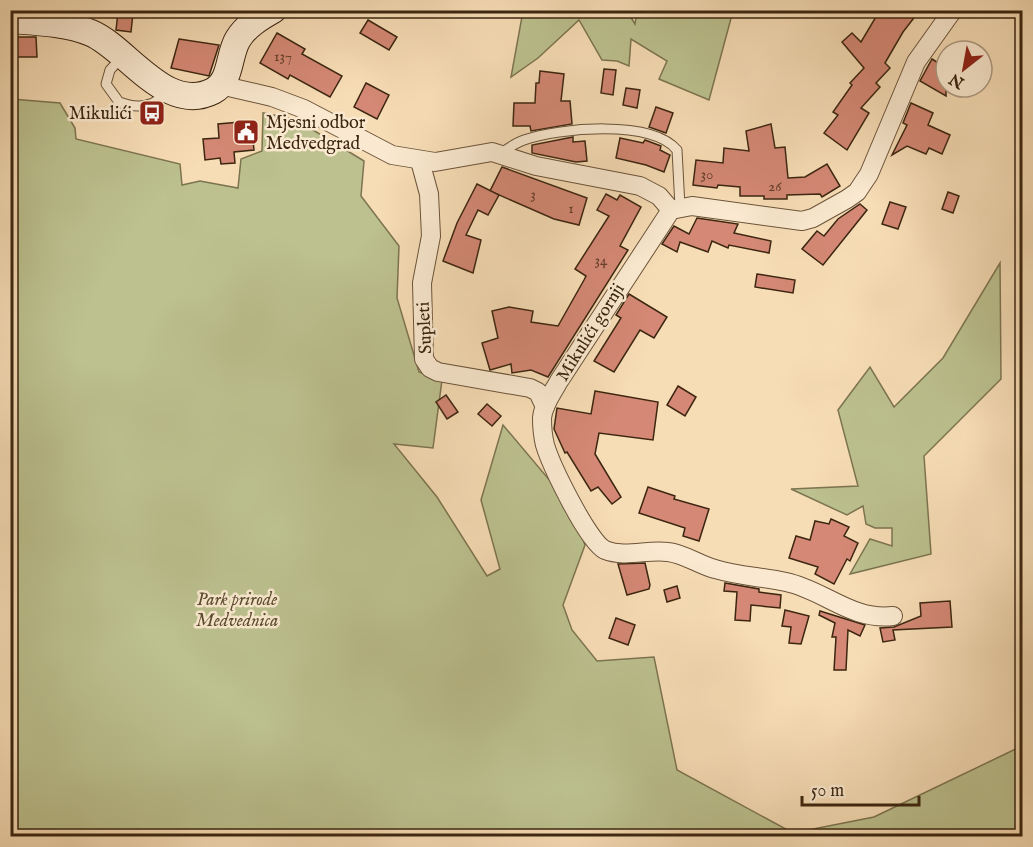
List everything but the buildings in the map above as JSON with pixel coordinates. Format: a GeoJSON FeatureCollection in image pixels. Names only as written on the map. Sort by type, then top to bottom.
{"type":"FeatureCollection","features":[{"type":"Feature","properties":{"kind":"street"},"geometry":{"type":"LineString","coordinates":[[10,20],[50,24],[83,31],[101,38],[146,77],[167,89],[188,94],[204,94],[220,84],[226,76],[238,39],[258,18],[273,10]]}},
{"type":"Feature","properties":{"kind":"street"},"geometry":{"type":"LineString","coordinates":[[220,84],[287,102],[392,155],[420,161],[451,161],[492,152],[536,166],[640,186],[675,208],[802,220],[813,218],[847,200],[869,174],[916,62],[953,10]]}},
{"type":"Feature","properties":{"kind":"street","name":"Supleti"},"geometry":{"type":"LineString","coordinates":[[420,161],[429,194],[430,236],[422,282],[424,360],[430,368],[438,372],[530,388],[538,392],[544,407]]}},
{"type":"Feature","properties":{"kind":"street","name":"Mikulići gornji"},"geometry":{"type":"LineString","coordinates":[[544,407],[658,225],[675,208]]}},
{"type":"Feature","properties":{"kind":"street"},"geometry":{"type":"LineString","coordinates":[[544,407],[544,443],[551,462],[590,537],[603,549],[615,553],[654,551],[677,554],[717,570],[797,585],[866,615],[893,616]]}},
{"type":"Feature","properties":{"kind":"lane"},"geometry":{"type":"LineString","coordinates":[[123,56],[110,70],[106,84],[119,102],[139,106],[152,105],[163,97],[167,89]]}},
{"type":"Feature","properties":{"kind":"lane"},"geometry":{"type":"LineString","coordinates":[[500,154],[526,139],[594,129],[622,130],[662,138],[677,150],[675,208]]}},
{"type":"Feature","properties":{"kind":"green space"},"geometry":{"type":"Polygon","coordinates":[[[523,11],[627,11],[635,24],[637,11],[733,11],[709,100],[659,79],[667,61],[631,39],[629,66],[617,61],[602,60],[579,20],[538,58],[511,77],[523,11]]]}},
{"type":"Feature","properties":{"kind":"green space","name":"Park prirode Medvednica"},"geometry":{"type":"Polygon","coordinates":[[[11,99],[60,103],[75,128],[76,139],[180,164],[182,185],[200,181],[238,188],[241,159],[262,151],[263,113],[295,119],[364,161],[361,196],[399,246],[397,298],[419,372],[442,380],[433,448],[394,444],[437,497],[487,576],[500,569],[481,500],[503,425],[573,508],[585,545],[563,605],[572,630],[597,661],[654,657],[677,770],[793,833],[874,817],[1022,746],[1022,836],[11,836],[11,99]]]}},
{"type":"Feature","properties":{"kind":"green space"},"geometry":{"type":"Polygon","coordinates":[[[1000,263],[1001,379],[924,456],[931,554],[850,574],[870,539],[892,546],[892,528],[875,528],[866,524],[863,506],[847,515],[791,489],[858,486],[838,410],[870,367],[894,407],[943,358],[1000,263]]]}},
{"type":"Feature","properties":{"kind":"place","name":"Mikulići"},"geometry":{"type":"Point","coordinates":[152,113]}},
{"type":"Feature","properties":{"kind":"place","name":"Mjesni odbor Medvedgrad"},"geometry":{"type":"Point","coordinates":[246,132]}}]}
